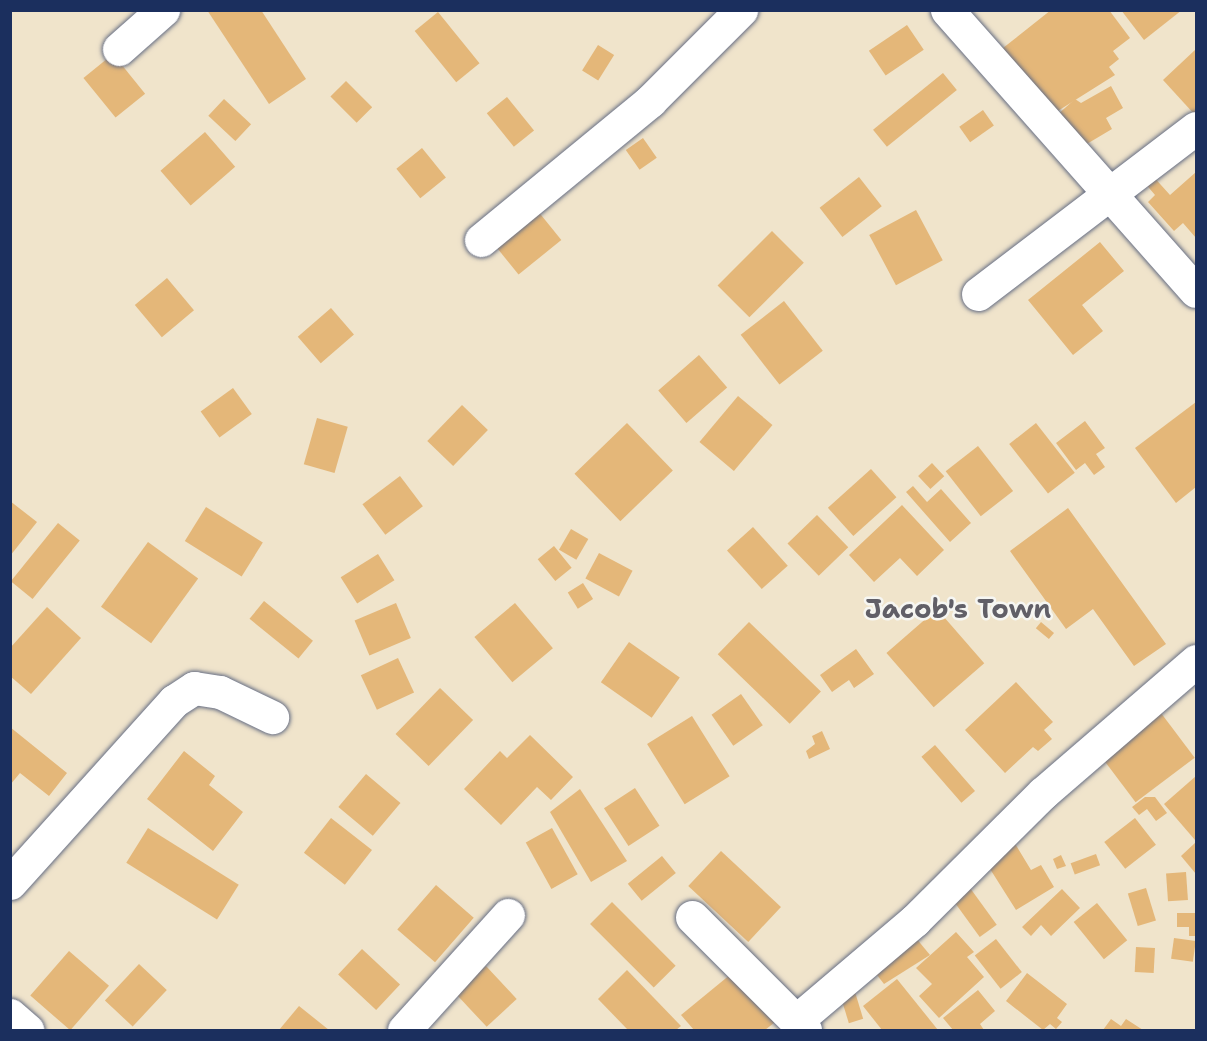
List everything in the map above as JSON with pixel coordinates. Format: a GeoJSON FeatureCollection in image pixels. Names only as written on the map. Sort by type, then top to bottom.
{"type":"FeatureCollection","features":[{"type":"Feature","properties":{"kind":"street"},"geometry":{"type":"LineString","coordinates":[[119,49],[163,10]]}},
{"type":"Feature","properties":{"kind":"street"},"geometry":{"type":"LineString","coordinates":[[481,240],[650,101],[741,10]]}},
{"type":"Feature","properties":{"kind":"street"},"geometry":{"type":"LineString","coordinates":[[947,10],[1197,291]]}},
{"type":"Feature","properties":{"kind":"street"},"geometry":{"type":"LineString","coordinates":[[978,294],[1197,128]]}},
{"type":"Feature","properties":{"kind":"street"},"geometry":{"type":"LineString","coordinates":[[692,917],[801,1026],[915,920],[1043,793],[1197,661]]}},
{"type":"Feature","properties":{"kind":"street"},"geometry":{"type":"LineString","coordinates":[[10,884],[174,700],[194,688],[220,692],[272,717]]}},
{"type":"Feature","properties":{"kind":"street"},"geometry":{"type":"LineString","coordinates":[[404,1030],[508,915]]}},
{"type":"Feature","properties":{"kind":"street"},"geometry":{"type":"LineString","coordinates":[[10,1015],[27,1030]]}},
{"type":"Feature","properties":{"kind":"building"},"geometry":{"type":"Polygon","coordinates":[[[207,10],[261,10],[306,79],[269,104],[207,10]]]}},
{"type":"Feature","properties":{"kind":"building"},"geometry":{"type":"Polygon","coordinates":[[[1051,10],[1109,10],[1130,38],[1113,51],[1119,59],[1109,67],[1115,75],[1053,114],[1003,48],[1051,10]]]}},
{"type":"Feature","properties":{"kind":"building"},"geometry":{"type":"Polygon","coordinates":[[[1121,10],[1182,10],[1144,40],[1121,10]]]}},
{"type":"Feature","properties":{"kind":"building"},"geometry":{"type":"Polygon","coordinates":[[[438,12],[480,63],[456,82],[415,31],[438,12]]]}},
{"type":"Feature","properties":{"kind":"building"},"geometry":{"type":"Polygon","coordinates":[[[907,25],[924,50],[886,76],[869,51],[907,25]]]}},
{"type":"Feature","properties":{"kind":"building"},"geometry":{"type":"Polygon","coordinates":[[[598,45],[614,55],[598,81],[582,70],[598,45]]]}},
{"type":"Feature","properties":{"kind":"building"},"geometry":{"type":"Polygon","coordinates":[[[1196,49],[1196,113],[1195,115],[1163,80],[1196,49]]]}},
{"type":"Feature","properties":{"kind":"building"},"geometry":{"type":"Polygon","coordinates":[[[113,54],[145,94],[116,118],[83,78],[113,54]]]}},
{"type":"Feature","properties":{"kind":"building"},"geometry":{"type":"Polygon","coordinates":[[[943,73],[957,90],[887,147],[873,130],[943,73]]]}},
{"type":"Feature","properties":{"kind":"building"},"geometry":{"type":"Polygon","coordinates":[[[346,81],[372,107],[357,123],[330,97],[346,81]]]}},
{"type":"Feature","properties":{"kind":"building"},"geometry":{"type":"Polygon","coordinates":[[[1111,86],[1123,108],[1106,118],[1112,129],[1075,151],[1056,116],[1075,99],[1081,103],[1111,86]]]}},
{"type":"Feature","properties":{"kind":"building"},"geometry":{"type":"Polygon","coordinates":[[[507,97],[534,130],[514,147],[487,113],[507,97]]]}},
{"type":"Feature","properties":{"kind":"building"},"geometry":{"type":"Polygon","coordinates":[[[224,99],[251,124],[235,141],[208,116],[224,99]]]}},
{"type":"Feature","properties":{"kind":"building"},"geometry":{"type":"Polygon","coordinates":[[[983,110],[994,126],[970,142],[959,127],[983,110]]]}},
{"type":"Feature","properties":{"kind":"building"},"geometry":{"type":"Polygon","coordinates":[[[205,132],[235,167],[191,205],[160,171],[205,132]]]}},
{"type":"Feature","properties":{"kind":"building"},"geometry":{"type":"Polygon","coordinates":[[[643,138],[657,158],[640,170],[626,150],[643,138]]]}},
{"type":"Feature","properties":{"kind":"building"},"geometry":{"type":"Polygon","coordinates":[[[422,148],[446,178],[420,198],[396,169],[422,148]]]}},
{"type":"Feature","properties":{"kind":"building"},"geometry":{"type":"Polygon","coordinates":[[[1196,172],[1196,238],[1183,223],[1174,231],[1148,202],[1155,195],[1144,182],[1152,175],[1170,195],[1196,172]]]}},
{"type":"Feature","properties":{"kind":"building"},"geometry":{"type":"Polygon","coordinates":[[[859,177],[882,206],[842,237],[820,208],[859,177]]]}},
{"type":"Feature","properties":{"kind":"building"},"geometry":{"type":"Polygon","coordinates":[[[533,205],[561,240],[519,275],[490,240],[533,205]]]}},
{"type":"Feature","properties":{"kind":"building"},"geometry":{"type":"Polygon","coordinates":[[[916,210],[943,260],[896,285],[869,235],[916,210]]]}},
{"type":"Feature","properties":{"kind":"building"},"geometry":{"type":"Polygon","coordinates":[[[772,231],[804,263],[749,317],[718,285],[772,231]]]}},
{"type":"Feature","properties":{"kind":"building"},"geometry":{"type":"Polygon","coordinates":[[[1100,242],[1124,271],[1082,305],[1103,331],[1073,355],[1028,300],[1100,242]]]}},
{"type":"Feature","properties":{"kind":"building"},"geometry":{"type":"Polygon","coordinates":[[[167,278],[194,310],[162,337],[135,305],[167,278]]]}},
{"type":"Feature","properties":{"kind":"building"},"geometry":{"type":"Polygon","coordinates":[[[784,301],[823,351],[779,385],[741,335],[784,301]]]}},
{"type":"Feature","properties":{"kind":"building"},"geometry":{"type":"Polygon","coordinates":[[[331,308],[354,334],[321,363],[298,337],[331,308]]]}},
{"type":"Feature","properties":{"kind":"building"},"geometry":{"type":"Polygon","coordinates":[[[699,355],[727,387],[686,423],[658,390],[699,355]]]}},
{"type":"Feature","properties":{"kind":"building"},"geometry":{"type":"Polygon","coordinates":[[[233,388],[252,414],[219,437],[201,412],[233,388]]]}},
{"type":"Feature","properties":{"kind":"building"},"geometry":{"type":"Polygon","coordinates":[[[738,396],[772,425],[734,471],[699,442],[738,396]]]}},
{"type":"Feature","properties":{"kind":"building"},"geometry":{"type":"Polygon","coordinates":[[[1196,402],[1196,487],[1176,503],[1135,448],[1196,402]]]}},
{"type":"Feature","properties":{"kind":"building"},"geometry":{"type":"Polygon","coordinates":[[[462,405],[488,430],[453,466],[427,441],[462,405]]]}},
{"type":"Feature","properties":{"kind":"building"},"geometry":{"type":"Polygon","coordinates":[[[317,418],[348,427],[335,473],[304,464],[317,418]]]}},
{"type":"Feature","properties":{"kind":"building"},"geometry":{"type":"Polygon","coordinates":[[[1085,421],[1105,448],[1096,454],[1105,467],[1094,475],[1085,463],[1076,470],[1056,443],[1085,421]]]}},
{"type":"Feature","properties":{"kind":"building"},"geometry":{"type":"Polygon","coordinates":[[[627,423],[673,470],[620,521],[574,474],[627,423]]]}},
{"type":"Feature","properties":{"kind":"building"},"geometry":{"type":"Polygon","coordinates":[[[1036,423],[1075,473],[1048,494],[1009,444],[1036,423]]]}},
{"type":"Feature","properties":{"kind":"building"},"geometry":{"type":"Polygon","coordinates":[[[978,446],[1013,491],[981,516],[946,471],[978,446]]]}},
{"type":"Feature","properties":{"kind":"building"},"geometry":{"type":"Polygon","coordinates":[[[932,463],[944,476],[930,489],[918,476],[932,463]]]}},
{"type":"Feature","properties":{"kind":"building"},"geometry":{"type":"Polygon","coordinates":[[[871,469],[896,497],[853,536],[828,508],[871,469]]]}},
{"type":"Feature","properties":{"kind":"building"},"geometry":{"type":"Polygon","coordinates":[[[400,476],[423,506],[385,535],[362,504],[400,476]]]}},
{"type":"Feature","properties":{"kind":"building"},"geometry":{"type":"Polygon","coordinates":[[[913,486],[927,502],[941,489],[971,523],[950,542],[906,492],[913,486]]]}},
{"type":"Feature","properties":{"kind":"building"},"geometry":{"type":"Polygon","coordinates":[[[10,501],[37,522],[10,556],[10,501]]]}},
{"type":"Feature","properties":{"kind":"building"},"geometry":{"type":"Polygon","coordinates":[[[902,505],[944,550],[917,576],[900,558],[874,582],[849,555],[902,505]]]}},
{"type":"Feature","properties":{"kind":"building"},"geometry":{"type":"Polygon","coordinates":[[[206,507],[263,543],[242,576],[185,541],[206,507]]]}},
{"type":"Feature","properties":{"kind":"building"},"geometry":{"type":"Polygon","coordinates":[[[1068,508],[1166,644],[1134,666],[1093,609],[1066,629],[1010,551],[1068,508]]]}},
{"type":"Feature","properties":{"kind":"building"},"geometry":{"type":"Polygon","coordinates":[[[817,515],[848,547],[819,576],[788,543],[817,515]]]}},
{"type":"Feature","properties":{"kind":"building"},"geometry":{"type":"Polygon","coordinates":[[[58,523],[80,541],[33,599],[11,581],[58,523]]]}},
{"type":"Feature","properties":{"kind":"building"},"geometry":{"type":"Polygon","coordinates":[[[753,527],[788,566],[762,589],[727,550],[753,527]]]}},
{"type":"Feature","properties":{"kind":"building"},"geometry":{"type":"Polygon","coordinates":[[[571,529],[588,539],[576,560],[559,550],[571,529]]]}},
{"type":"Feature","properties":{"kind":"building"},"geometry":{"type":"Polygon","coordinates":[[[148,542],[198,578],[151,643],[101,607],[148,542]]]}},
{"type":"Feature","properties":{"kind":"building"},"geometry":{"type":"Polygon","coordinates":[[[554,546],[572,568],[555,581],[538,559],[554,546]]]}},
{"type":"Feature","properties":{"kind":"building"},"geometry":{"type":"Polygon","coordinates":[[[599,553],[633,571],[619,596],[585,579],[599,553]]]}},
{"type":"Feature","properties":{"kind":"building"},"geometry":{"type":"Polygon","coordinates":[[[378,554],[394,580],[357,604],[341,577],[378,554]]]}},
{"type":"Feature","properties":{"kind":"building"},"geometry":{"type":"Polygon","coordinates":[[[583,583],[593,599],[578,609],[568,593],[583,583]]]}},
{"type":"Feature","properties":{"kind":"building"},"geometry":{"type":"Polygon","coordinates":[[[264,601],[313,641],[298,659],[250,619],[264,601]]]}},
{"type":"Feature","properties":{"kind":"building"},"geometry":{"type":"Polygon","coordinates":[[[396,603],[411,638],[369,656],[355,621],[396,603]]]}},
{"type":"Feature","properties":{"kind":"building"},"geometry":{"type":"Polygon","coordinates":[[[515,603],[553,648],[512,682],[474,637],[515,603]]]}},
{"type":"Feature","properties":{"kind":"building"},"geometry":{"type":"Polygon","coordinates":[[[47,607],[81,638],[31,694],[10,676],[10,648],[47,607]]]}},
{"type":"Feature","properties":{"kind":"building"},"geometry":{"type":"Polygon","coordinates":[[[937,609],[984,663],[934,707],[886,653],[937,609]]]}},
{"type":"Feature","properties":{"kind":"building"},"geometry":{"type":"Polygon","coordinates":[[[749,622],[821,691],[790,724],[718,654],[749,622]]]}},
{"type":"Feature","properties":{"kind":"building"},"geometry":{"type":"Polygon","coordinates":[[[1041,622],[1054,633],[1049,639],[1036,628],[1041,622]]]}},
{"type":"Feature","properties":{"kind":"building"},"geometry":{"type":"Polygon","coordinates":[[[629,642],[680,678],[652,718],[601,682],[629,642]]]}},
{"type":"Feature","properties":{"kind":"building"},"geometry":{"type":"Polygon","coordinates":[[[856,649],[874,674],[854,688],[849,680],[832,692],[820,675],[856,649]]]}},
{"type":"Feature","properties":{"kind":"building"},"geometry":{"type":"Polygon","coordinates":[[[398,658],[414,692],[377,710],[361,675],[398,658]]]}},
{"type":"Feature","properties":{"kind":"building"},"geometry":{"type":"Polygon","coordinates":[[[1016,682],[1053,722],[1044,730],[1052,739],[1038,751],[1033,747],[1005,773],[965,730],[1016,682]]]}},
{"type":"Feature","properties":{"kind":"building"},"geometry":{"type":"Polygon","coordinates":[[[440,688],[473,720],[429,766],[396,734],[440,688]]]}},
{"type":"Feature","properties":{"kind":"building"},"geometry":{"type":"Polygon","coordinates":[[[741,694],[763,725],[733,746],[712,715],[741,694]]]}},
{"type":"Feature","properties":{"kind":"building"},"geometry":{"type":"Polygon","coordinates":[[[1161,713],[1195,758],[1136,802],[1102,758],[1161,713]]]}},
{"type":"Feature","properties":{"kind":"building"},"geometry":{"type":"Polygon","coordinates":[[[692,716],[730,776],[685,804],[647,744],[692,716]]]}},
{"type":"Feature","properties":{"kind":"building"},"geometry":{"type":"Polygon","coordinates":[[[10,727],[67,773],[49,796],[20,773],[10,785],[10,727]]]}},
{"type":"Feature","properties":{"kind":"building"},"geometry":{"type":"Polygon","coordinates":[[[822,731],[830,749],[809,759],[806,751],[815,744],[812,736],[822,731]]]}},
{"type":"Feature","properties":{"kind":"building"},"geometry":{"type":"Polygon","coordinates":[[[530,735],[573,777],[551,800],[537,787],[501,825],[464,789],[500,751],[507,758],[530,735]]]}},
{"type":"Feature","properties":{"kind":"building"},"geometry":{"type":"Polygon","coordinates":[[[935,745],[975,791],[961,803],[921,757],[935,745]]]}},
{"type":"Feature","properties":{"kind":"building"},"geometry":{"type":"Polygon","coordinates":[[[184,751],[215,776],[209,785],[243,812],[213,851],[147,799],[184,751]]]}},
{"type":"Feature","properties":{"kind":"building"},"geometry":{"type":"Polygon","coordinates":[[[366,774],[400,803],[373,836],[338,807],[366,774]]]}},
{"type":"Feature","properties":{"kind":"building"},"geometry":{"type":"Polygon","coordinates":[[[1196,776],[1196,838],[1195,840],[1164,804],[1196,776]]]}},
{"type":"Feature","properties":{"kind":"building"},"geometry":{"type":"Polygon","coordinates":[[[635,788],[660,826],[628,846],[604,808],[635,788]]]}},
{"type":"Feature","properties":{"kind":"building"},"geometry":{"type":"Polygon","coordinates":[[[580,789],[627,861],[591,882],[550,812],[580,789]]]}},
{"type":"Feature","properties":{"kind":"building"},"geometry":{"type":"Polygon","coordinates":[[[1145,797],[1155,797],[1167,813],[1156,821],[1147,809],[1139,815],[1132,807],[1145,797]]]}},
{"type":"Feature","properties":{"kind":"building"},"geometry":{"type":"Polygon","coordinates":[[[331,818],[372,850],[345,885],[304,853],[331,818]]]}},
{"type":"Feature","properties":{"kind":"building"},"geometry":{"type":"Polygon","coordinates":[[[1135,818],[1156,845],[1125,869],[1104,842],[1135,818]]]}},
{"type":"Feature","properties":{"kind":"building"},"geometry":{"type":"Polygon","coordinates":[[[148,828],[239,885],[217,919],[126,863],[148,828]]]}},
{"type":"Feature","properties":{"kind":"building"},"geometry":{"type":"Polygon","coordinates":[[[552,828],[578,874],[551,889],[526,843],[552,828]]]}},
{"type":"Feature","properties":{"kind":"building"},"geometry":{"type":"Polygon","coordinates":[[[1014,842],[1031,870],[1041,865],[1054,887],[1016,910],[985,861],[1014,842]]]}},
{"type":"Feature","properties":{"kind":"building"},"geometry":{"type":"Polygon","coordinates":[[[1196,842],[1196,874],[1181,856],[1196,842]]]}},
{"type":"Feature","properties":{"kind":"building"},"geometry":{"type":"Polygon","coordinates":[[[721,851],[781,907],[748,942],[688,886],[721,851]]]}},
{"type":"Feature","properties":{"kind":"building"},"geometry":{"type":"Polygon","coordinates":[[[1096,854],[1100,865],[1075,875],[1071,863],[1096,854]]]}},
{"type":"Feature","properties":{"kind":"building"},"geometry":{"type":"Polygon","coordinates":[[[1061,855],[1066,866],[1057,869],[1053,859],[1061,855]]]}},
{"type":"Feature","properties":{"kind":"building"},"geometry":{"type":"Polygon","coordinates":[[[662,856],[676,873],[642,901],[628,884],[662,856]]]}},
{"type":"Feature","properties":{"kind":"building"},"geometry":{"type":"Polygon","coordinates":[[[1186,872],[1188,900],[1168,901],[1166,873],[1186,872]]]}},
{"type":"Feature","properties":{"kind":"building"},"geometry":{"type":"Polygon","coordinates":[[[965,881],[997,925],[980,937],[948,893],[965,881]]]}},
{"type":"Feature","properties":{"kind":"building"},"geometry":{"type":"Polygon","coordinates":[[[436,885],[474,918],[435,962],[397,930],[436,885]]]}},
{"type":"Feature","properties":{"kind":"building"},"geometry":{"type":"Polygon","coordinates":[[[1146,888],[1156,921],[1138,926],[1128,894],[1146,888]]]}},
{"type":"Feature","properties":{"kind":"building"},"geometry":{"type":"Polygon","coordinates":[[[1062,889],[1080,908],[1051,936],[1041,925],[1031,936],[1022,927],[1062,889]]]}},
{"type":"Feature","properties":{"kind":"building"},"geometry":{"type":"Polygon","coordinates":[[[612,902],[676,966],[654,988],[590,924],[612,902]]]}},
{"type":"Feature","properties":{"kind":"building"},"geometry":{"type":"Polygon","coordinates":[[[1097,903],[1127,940],[1104,959],[1074,922],[1097,903]]]}},
{"type":"Feature","properties":{"kind":"building"},"geometry":{"type":"Polygon","coordinates":[[[1177,913],[1196,913],[1196,936],[1189,936],[1189,927],[1177,927],[1177,913]]]}},
{"type":"Feature","properties":{"kind":"building"},"geometry":{"type":"Polygon","coordinates":[[[911,932],[930,955],[884,984],[870,966],[911,932]]]}},
{"type":"Feature","properties":{"kind":"building"},"geometry":{"type":"Polygon","coordinates":[[[956,932],[974,952],[967,957],[984,977],[939,1018],[919,996],[932,984],[916,968],[956,932]]]}},
{"type":"Feature","properties":{"kind":"building"},"geometry":{"type":"Polygon","coordinates":[[[1174,938],[1196,941],[1193,962],[1171,959],[1174,938]]]}},
{"type":"Feature","properties":{"kind":"building"},"geometry":{"type":"Polygon","coordinates":[[[996,939],[1022,972],[1001,989],[975,956],[996,939]]]}},
{"type":"Feature","properties":{"kind":"building"},"geometry":{"type":"Polygon","coordinates":[[[1136,947],[1155,948],[1154,973],[1135,972],[1136,947]]]}},
{"type":"Feature","properties":{"kind":"building"},"geometry":{"type":"Polygon","coordinates":[[[362,949],[400,984],[376,1010],[338,975],[362,949]]]}},
{"type":"Feature","properties":{"kind":"building"},"geometry":{"type":"Polygon","coordinates":[[[69,951],[109,986],[71,1030],[30,996],[69,951]]]}},
{"type":"Feature","properties":{"kind":"building"},"geometry":{"type":"Polygon","coordinates":[[[139,964],[167,990],[133,1026],[105,1001],[139,964]]]}},
{"type":"Feature","properties":{"kind":"building"},"geometry":{"type":"Polygon","coordinates":[[[486,966],[517,999],[487,1027],[456,994],[486,966]]]}},
{"type":"Feature","properties":{"kind":"building"},"geometry":{"type":"Polygon","coordinates":[[[627,970],[681,1026],[676,1030],[628,1030],[598,999],[627,970]]]}},
{"type":"Feature","properties":{"kind":"building"},"geometry":{"type":"Polygon","coordinates":[[[1027,973],[1067,1004],[1057,1018],[1062,1022],[1056,1029],[1050,1024],[1043,1030],[1006,1001],[1027,973]]]}},
{"type":"Feature","properties":{"kind":"building"},"geometry":{"type":"Polygon","coordinates":[[[731,974],[779,1019],[765,1030],[694,1030],[681,1015],[731,974]]]}},
{"type":"Feature","properties":{"kind":"building"},"geometry":{"type":"Polygon","coordinates":[[[897,979],[938,1030],[882,1030],[863,1006],[897,979]]]}},
{"type":"Feature","properties":{"kind":"building"},"geometry":{"type":"Polygon","coordinates":[[[978,990],[995,1011],[980,1024],[984,1030],[953,1030],[943,1018],[978,990]]]}},
{"type":"Feature","properties":{"kind":"building"},"geometry":{"type":"Polygon","coordinates":[[[855,992],[863,1019],[849,1023],[841,996],[855,992]]]}},
{"type":"Feature","properties":{"kind":"building"},"geometry":{"type":"Polygon","coordinates":[[[299,1006],[329,1030],[279,1030],[299,1006]]]}},
{"type":"Feature","properties":{"kind":"building"},"geometry":{"type":"Polygon","coordinates":[[[1111,1019],[1121,1026],[1126,1019],[1143,1030],[1103,1030],[1111,1019]]]}},
{"type":"Feature","properties":{"kind":"district","name":"Jacob's Town"},"geometry":{"type":"Point","coordinates":[958,609]}}]}
